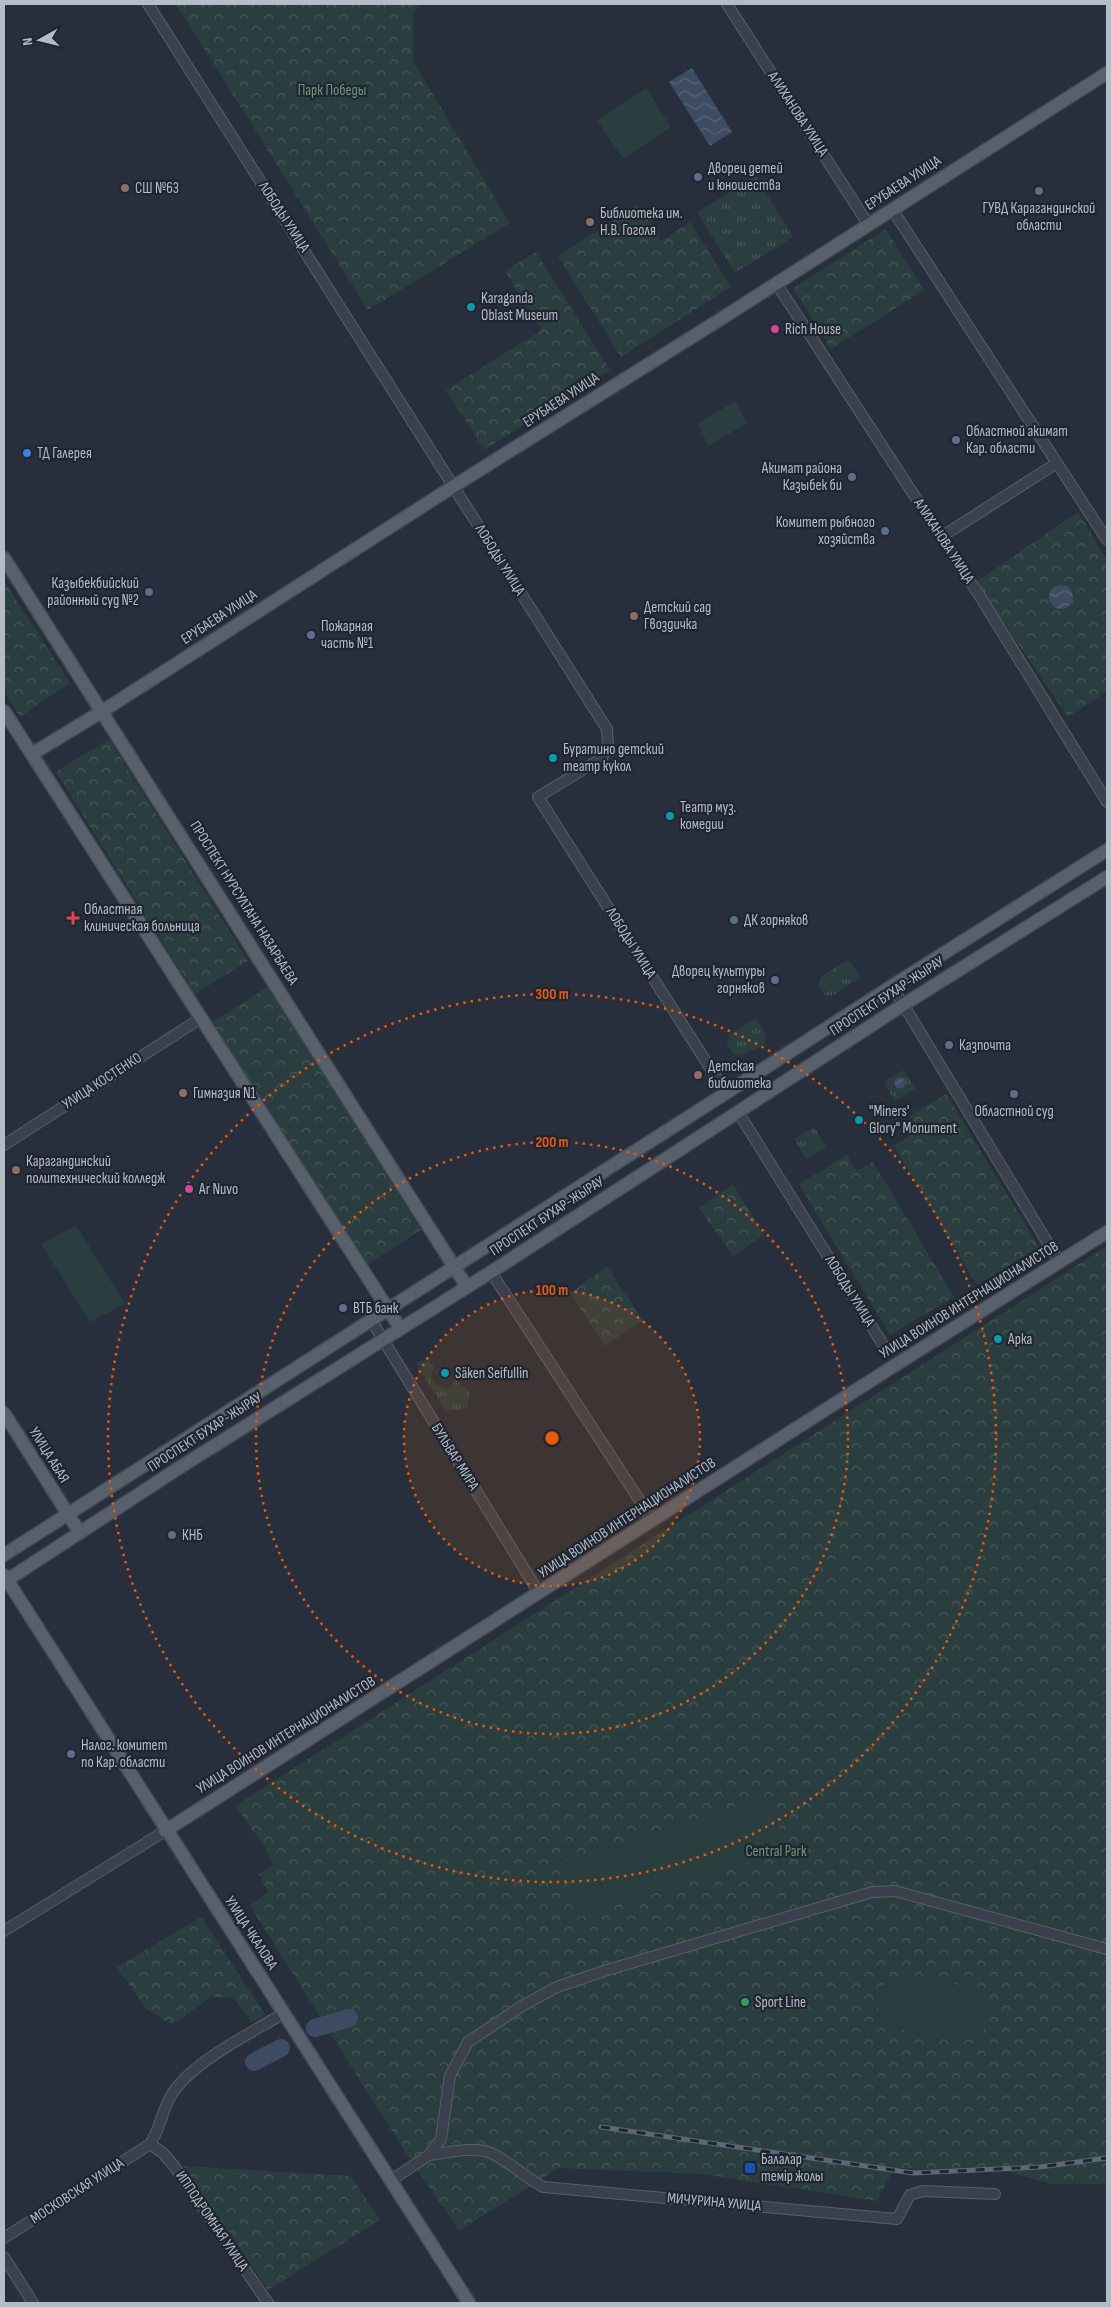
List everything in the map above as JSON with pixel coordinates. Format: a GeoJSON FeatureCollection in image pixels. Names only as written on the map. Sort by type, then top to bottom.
{"type":"FeatureCollection","features":[{"type":"Feature","properties":{"kind":"main road","name":"ЕРУБАЕВА УЛИЦА"},"geometry":{"type":"LineString","coordinates":[[32,754],[1107,73]]}},
{"type":"Feature","properties":{"kind":"main road","name":"ПРОСПЕКТ НУРСУЛТАНА НАЗАРБАЕВА"},"geometry":{"type":"LineString","coordinates":[[4,558],[467,1287]]}},
{"type":"Feature","properties":{"kind":"main road"},"geometry":{"type":"LineString","coordinates":[[4,711],[400,1328]]}},
{"type":"Feature","properties":{"kind":"main road","name":"ПРОСПЕКТ БУХАР-ЖЫРАУ"},"geometry":{"type":"LineString","coordinates":[[4,1554],[1107,850]]}},
{"type":"Feature","properties":{"kind":"main road","name":"ПРОСПЕКТ БУХАР-ЖЫРАУ"},"geometry":{"type":"LineString","coordinates":[[5,1579],[382,1339],[491,1272],[904,1005],[1107,877]]}},
{"type":"Feature","properties":{"kind":"main road","name":"УЛИЦА ВОИНОВ ИНТЕРНАЦИОНАЛИСТОВ"},"geometry":{"type":"LineString","coordinates":[[165,1831],[1107,1232]]}},
{"type":"Feature","properties":{"kind":"main road","name":"УЛИЦА АБАЯ"},"geometry":{"type":"LineString","coordinates":[[4,1413],[80,1533]]}},
{"type":"Feature","properties":{"kind":"main road","name":"УЛИЦА ЧКАЛОВА"},"geometry":{"type":"LineString","coordinates":[[5,1579],[468,2303]]}},
{"type":"Feature","properties":{"kind":"street","name":"ЛОБОДЫ УЛИЦА"},"geometry":{"type":"LineString","coordinates":[[148,4],[604,725],[609,737],[607,752],[602,758],[538,796],[726,1094]]}},
{"type":"Feature","properties":{"kind":"street","name":"АЛИХАНОВА УЛИЦА"},"geometry":{"type":"LineString","coordinates":[[727,4],[868,224]]}},
{"type":"Feature","properties":{"kind":"street"},"geometry":{"type":"LineString","coordinates":[[892,209],[1107,540]]}},
{"type":"Feature","properties":{"kind":"street","name":"АЛИХАНОВА УЛИЦА"},"geometry":{"type":"LineString","coordinates":[[776,283],[1042,693],[1107,802]]}},
{"type":"Feature","properties":{"kind":"street"},"geometry":{"type":"LineString","coordinates":[[941,537],[1057,462]]}},
{"type":"Feature","properties":{"kind":"street"},"geometry":{"type":"LineString","coordinates":[[892,986],[1060,1263]]}},
{"type":"Feature","properties":{"kind":"street","name":"УЛИЦА КОСТЕНКО"},"geometry":{"type":"LineString","coordinates":[[4,1145],[201,1018]]}},
{"type":"Feature","properties":{"kind":"street","name":"ЛОБОДЫ УЛИЦА"},"geometry":{"type":"LineString","coordinates":[[738,1112],[882,1343]]}},
{"type":"Feature","properties":{"kind":"street"},"geometry":{"type":"LineString","coordinates":[[491,1272],[653,1521]]}},
{"type":"Feature","properties":{"kind":"street","name":"БУЛЬВАР МИРА"},"geometry":{"type":"LineString","coordinates":[[371,1320],[539,1594]]}},
{"type":"Feature","properties":{"kind":"street"},"geometry":{"type":"LineString","coordinates":[[4,1931],[165,1831]]}},
{"type":"Feature","properties":{"kind":"street"},"geometry":{"type":"LineString","coordinates":[[390,2181],[429,2155],[441,2139],[450,2076],[468,2042],[522,2006],[558,1987],[604,1971],[872,1892],[896,1891],[1107,1949]]}},
{"type":"Feature","properties":{"kind":"street"},"geometry":{"type":"LineString","coordinates":[[150,2144],[158,2132],[161,2116],[172,2093],[186,2076],[284,2013]]}},
{"type":"Feature","properties":{"kind":"street","name":"МОСКОВСКАЯ УЛИЦА"},"geometry":{"type":"LineString","coordinates":[[4,2238],[150,2144]]}},
{"type":"Feature","properties":{"kind":"street","name":"ИППОДРОМНАЯ УЛИЦА"},"geometry":{"type":"LineString","coordinates":[[150,2144],[163,2153],[174,2166],[268,2303]]}},
{"type":"Feature","properties":{"kind":"street","name":"МИЧУРИНА УЛИЦА"},"geometry":{"type":"LineString","coordinates":[[429,2155],[462,2151],[490,2152],[543,2187],[897,2219],[910,2195],[923,2191],[994,2194]]}},
{"type":"Feature","properties":{"kind":"street"},"geometry":{"type":"LineString","coordinates":[[4,2257],[33,2303]]}},
{"type":"Feature","properties":{"kind":"green space","name":"Парк Победы"},"geometry":{"type":"Polygon","coordinates":[[[176,4],[420,4],[413,13],[413,61],[510,223],[368,310],[176,4]]]}},
{"type":"Feature","properties":{"kind":"green space"},"geometry":{"type":"Polygon","coordinates":[[[646,88],[671,127],[623,159],[597,120],[646,88]]]}},
{"type":"Feature","properties":{"kind":"green space"},"geometry":{"type":"Polygon","coordinates":[[[756,176],[793,237],[735,273],[697,212],[756,176]]]}},
{"type":"Feature","properties":{"kind":"green space"},"geometry":{"type":"Polygon","coordinates":[[[638,205],[661,241],[690,222],[731,287],[621,357],[558,256],[638,205]]]}},
{"type":"Feature","properties":{"kind":"green space"},"geometry":{"type":"Polygon","coordinates":[[[886,229],[924,290],[831,349],[793,288],[886,229]]]}},
{"type":"Feature","properties":{"kind":"green space"},"geometry":{"type":"Polygon","coordinates":[[[536,252],[610,370],[484,450],[446,390],[542,330],[505,271],[536,252]]]}},
{"type":"Feature","properties":{"kind":"green space"},"geometry":{"type":"Polygon","coordinates":[[[735,401],[747,423],[709,446],[697,424],[735,401]]]}},
{"type":"Feature","properties":{"kind":"green space"},"geometry":{"type":"Polygon","coordinates":[[[1078,512],[1107,560],[1107,691],[1068,717],[976,582],[1078,512]]]}},
{"type":"Feature","properties":{"kind":"green space"},"geometry":{"type":"Polygon","coordinates":[[[4,581],[70,683],[20,717],[4,691],[4,581]]]}},
{"type":"Feature","properties":{"kind":"green space"},"geometry":{"type":"Polygon","coordinates":[[[109,739],[248,961],[195,994],[56,772],[109,739]]]}},
{"type":"Feature","properties":{"kind":"green space"},"geometry":{"type":"Polygon","coordinates":[[[848,960],[861,977],[834,995],[825,996],[819,988],[821,977],[848,960]]]}},
{"type":"Feature","properties":{"kind":"green space"},"geometry":{"type":"Polygon","coordinates":[[[268,987],[421,1230],[365,1266],[213,1022],[268,987]]]}},
{"type":"Feature","properties":{"kind":"green space"},"geometry":{"type":"Polygon","coordinates":[[[756,1018],[766,1035],[765,1044],[742,1056],[733,1054],[727,1043],[729,1034],[756,1018]]]}},
{"type":"Feature","properties":{"kind":"green space"},"geometry":{"type":"Polygon","coordinates":[[[904,1070],[915,1089],[895,1101],[884,1082],[904,1070]]]}},
{"type":"Feature","properties":{"kind":"green space"},"geometry":{"type":"Polygon","coordinates":[[[946,1094],[1039,1247],[977,1285],[894,1146],[918,1130],[910,1116],[946,1094]]]}},
{"type":"Feature","properties":{"kind":"green space"},"geometry":{"type":"Polygon","coordinates":[[[814,1127],[826,1147],[806,1159],[794,1139],[814,1127]]]}},
{"type":"Feature","properties":{"kind":"green space"},"geometry":{"type":"Polygon","coordinates":[[[847,1155],[857,1171],[873,1162],[954,1297],[890,1335],[799,1184],[847,1155]]]}},
{"type":"Feature","properties":{"kind":"green space"},"geometry":{"type":"Polygon","coordinates":[[[733,1184],[764,1235],[733,1256],[699,1208],[733,1184]]]}},
{"type":"Feature","properties":{"kind":"green space"},"geometry":{"type":"Polygon","coordinates":[[[76,1225],[125,1304],[90,1322],[41,1244],[76,1225]]]}},
{"type":"Feature","properties":{"kind":"green space","name":"Central Park"},"geometry":{"type":"Polygon","coordinates":[[[1107,1246],[1107,2184],[1050,2184],[1011,2172],[894,2168],[877,2201],[701,2174],[559,2168],[459,2231],[402,2147],[250,1906],[268,1892],[259,1874],[273,1864],[264,1846],[235,1806],[1107,1246]]]}},
{"type":"Feature","properties":{"kind":"green space"},"geometry":{"type":"Polygon","coordinates":[[[607,1267],[643,1320],[605,1346],[570,1293],[607,1267]]]}},
{"type":"Feature","properties":{"kind":"green space"},"geometry":{"type":"Polygon","coordinates":[[[423,1359],[434,1366],[431,1373],[435,1384],[446,1388],[456,1381],[470,1391],[467,1409],[446,1411],[416,1364],[423,1359]]]}},
{"type":"Feature","properties":{"kind":"green space"},"geometry":{"type":"Polygon","coordinates":[[[768,1796],[786,1851],[579,1917],[562,1862],[768,1796]]]}},
{"type":"Feature","properties":{"kind":"green space"},"geometry":{"type":"Polygon","coordinates":[[[201,1917],[265,2014],[252,2023],[233,1998],[211,1997],[172,2025],[146,2009],[117,1967],[201,1917]]]}},
{"type":"Feature","properties":{"kind":"green space"},"geometry":{"type":"Polygon","coordinates":[[[898,1976],[946,1982],[961,1985],[974,1991],[984,1998],[989,2008],[988,2021],[985,2028],[977,2036],[966,2040],[898,2029],[884,2021],[877,2006],[877,1998],[884,1983],[898,1976]]]}},
{"type":"Feature","properties":{"kind":"green space"},"geometry":{"type":"Polygon","coordinates":[[[183,2166],[351,2176],[380,2220],[268,2290],[183,2166]]]}},
{"type":"Feature","properties":{"kind":"water"},"geometry":{"type":"Polygon","coordinates":[[[692,68],[732,132],[710,146],[669,82],[692,68]]]}},
{"type":"Feature","properties":{"kind":"water"},"geometry":{"type":"Polygon","coordinates":[[[1061,585],[1070,588],[1073,597],[1070,606],[1061,609],[1052,606],[1049,597],[1052,588],[1061,585]]]}},
{"type":"Feature","properties":{"kind":"water"},"geometry":{"type":"Polygon","coordinates":[[[898,1078],[902,1078],[905,1083],[904,1087],[898,1088],[895,1085],[895,1081],[898,1078]]]}},
{"type":"Feature","properties":{"kind":"waterway"},"geometry":{"type":"LineString","coordinates":[[315,2028],[349,2018]]}},
{"type":"Feature","properties":{"kind":"waterway"},"geometry":{"type":"LineString","coordinates":[[254,2062],[281,2048]]}},
{"type":"Feature","properties":{"kind":"railway"},"geometry":{"type":"LineString","coordinates":[[601,2127],[913,2173],[1040,2167],[1107,2158]]}},
{"type":"Feature","properties":{"kind":"place","name":"Дворец детей и юношества"},"geometry":{"type":"Point","coordinates":[698,177]}},
{"type":"Feature","properties":{"kind":"place","name":"СШ №63"},"geometry":{"type":"Point","coordinates":[125,188]}},
{"type":"Feature","properties":{"kind":"place","name":"ГУВД Карагандинской области"},"geometry":{"type":"Point","coordinates":[1039,191]}},
{"type":"Feature","properties":{"kind":"place","name":"Библиотека им. Н.В. Гоголя"},"geometry":{"type":"Point","coordinates":[590,222]}},
{"type":"Feature","properties":{"kind":"place","name":"Karaganda Oblast Museum"},"geometry":{"type":"Point","coordinates":[471,307]}},
{"type":"Feature","properties":{"kind":"place","name":"Rich House"},"geometry":{"type":"Point","coordinates":[775,329]}},
{"type":"Feature","properties":{"kind":"place","name":"Областной акимат Кар. области"},"geometry":{"type":"Point","coordinates":[956,440]}},
{"type":"Feature","properties":{"kind":"place","name":"ТД Галерея"},"geometry":{"type":"Point","coordinates":[27,453]}},
{"type":"Feature","properties":{"kind":"place","name":"Акимат района Казыбек би"},"geometry":{"type":"Point","coordinates":[852,477]}},
{"type":"Feature","properties":{"kind":"place","name":"Комитет рыбного хозяйства"},"geometry":{"type":"Point","coordinates":[885,531]}},
{"type":"Feature","properties":{"kind":"place","name":"Казыбекбийский районный суд №2"},"geometry":{"type":"Point","coordinates":[149,592]}},
{"type":"Feature","properties":{"kind":"place","name":"Детский сад Гвоздичка"},"geometry":{"type":"Point","coordinates":[634,616]}},
{"type":"Feature","properties":{"kind":"place","name":"Пожарная часть №1"},"geometry":{"type":"Point","coordinates":[311,635]}},
{"type":"Feature","properties":{"kind":"place","name":"Буратино детский театр кукол"},"geometry":{"type":"Point","coordinates":[553,758]}},
{"type":"Feature","properties":{"kind":"place","name":"Театр муз. комедии"},"geometry":{"type":"Point","coordinates":[670,816]}},
{"type":"Feature","properties":{"kind":"place","name":"Областная клиническая больница"},"geometry":{"type":"Point","coordinates":[73,918]}},
{"type":"Feature","properties":{"kind":"place","name":"ДК горняков"},"geometry":{"type":"Point","coordinates":[734,920]}},
{"type":"Feature","properties":{"kind":"place","name":"Дворец культуры горняков"},"geometry":{"type":"Point","coordinates":[775,980]}},
{"type":"Feature","properties":{"kind":"place","name":"Казпочта"},"geometry":{"type":"Point","coordinates":[949,1045]}},
{"type":"Feature","properties":{"kind":"place","name":"Детская библиотека"},"geometry":{"type":"Point","coordinates":[698,1075]}},
{"type":"Feature","properties":{"kind":"place","name":"Гимназия N1"},"geometry":{"type":"Point","coordinates":[183,1093]}},
{"type":"Feature","properties":{"kind":"place","name":"Областной суд"},"geometry":{"type":"Point","coordinates":[1014,1094]}},
{"type":"Feature","properties":{"kind":"place","name":"\"Miners' Glory\" Monument"},"geometry":{"type":"Point","coordinates":[859,1120]}},
{"type":"Feature","properties":{"kind":"place","name":"Карагандинский политехнический колледж"},"geometry":{"type":"Point","coordinates":[16,1170]}},
{"type":"Feature","properties":{"kind":"place","name":"Ar Nuvo"},"geometry":{"type":"Point","coordinates":[189,1189]}},
{"type":"Feature","properties":{"kind":"place","name":"ВТБ банк"},"geometry":{"type":"Point","coordinates":[343,1308]}},
{"type":"Feature","properties":{"kind":"place","name":"Арка"},"geometry":{"type":"Point","coordinates":[998,1339]}},
{"type":"Feature","properties":{"kind":"place","name":"Säken Seifullin"},"geometry":{"type":"Point","coordinates":[445,1373]}},
{"type":"Feature","properties":{"kind":"place","name":"КНБ"},"geometry":{"type":"Point","coordinates":[172,1535]}},
{"type":"Feature","properties":{"kind":"place","name":"Налог. комитет по Кар. области"},"geometry":{"type":"Point","coordinates":[71,1754]}},
{"type":"Feature","properties":{"kind":"place","name":"Sport Line"},"geometry":{"type":"Point","coordinates":[745,2002]}},
{"type":"Feature","properties":{"kind":"place","name":"Балалар темір жолы"},"geometry":{"type":"Point","coordinates":[750,2168]}}]}
